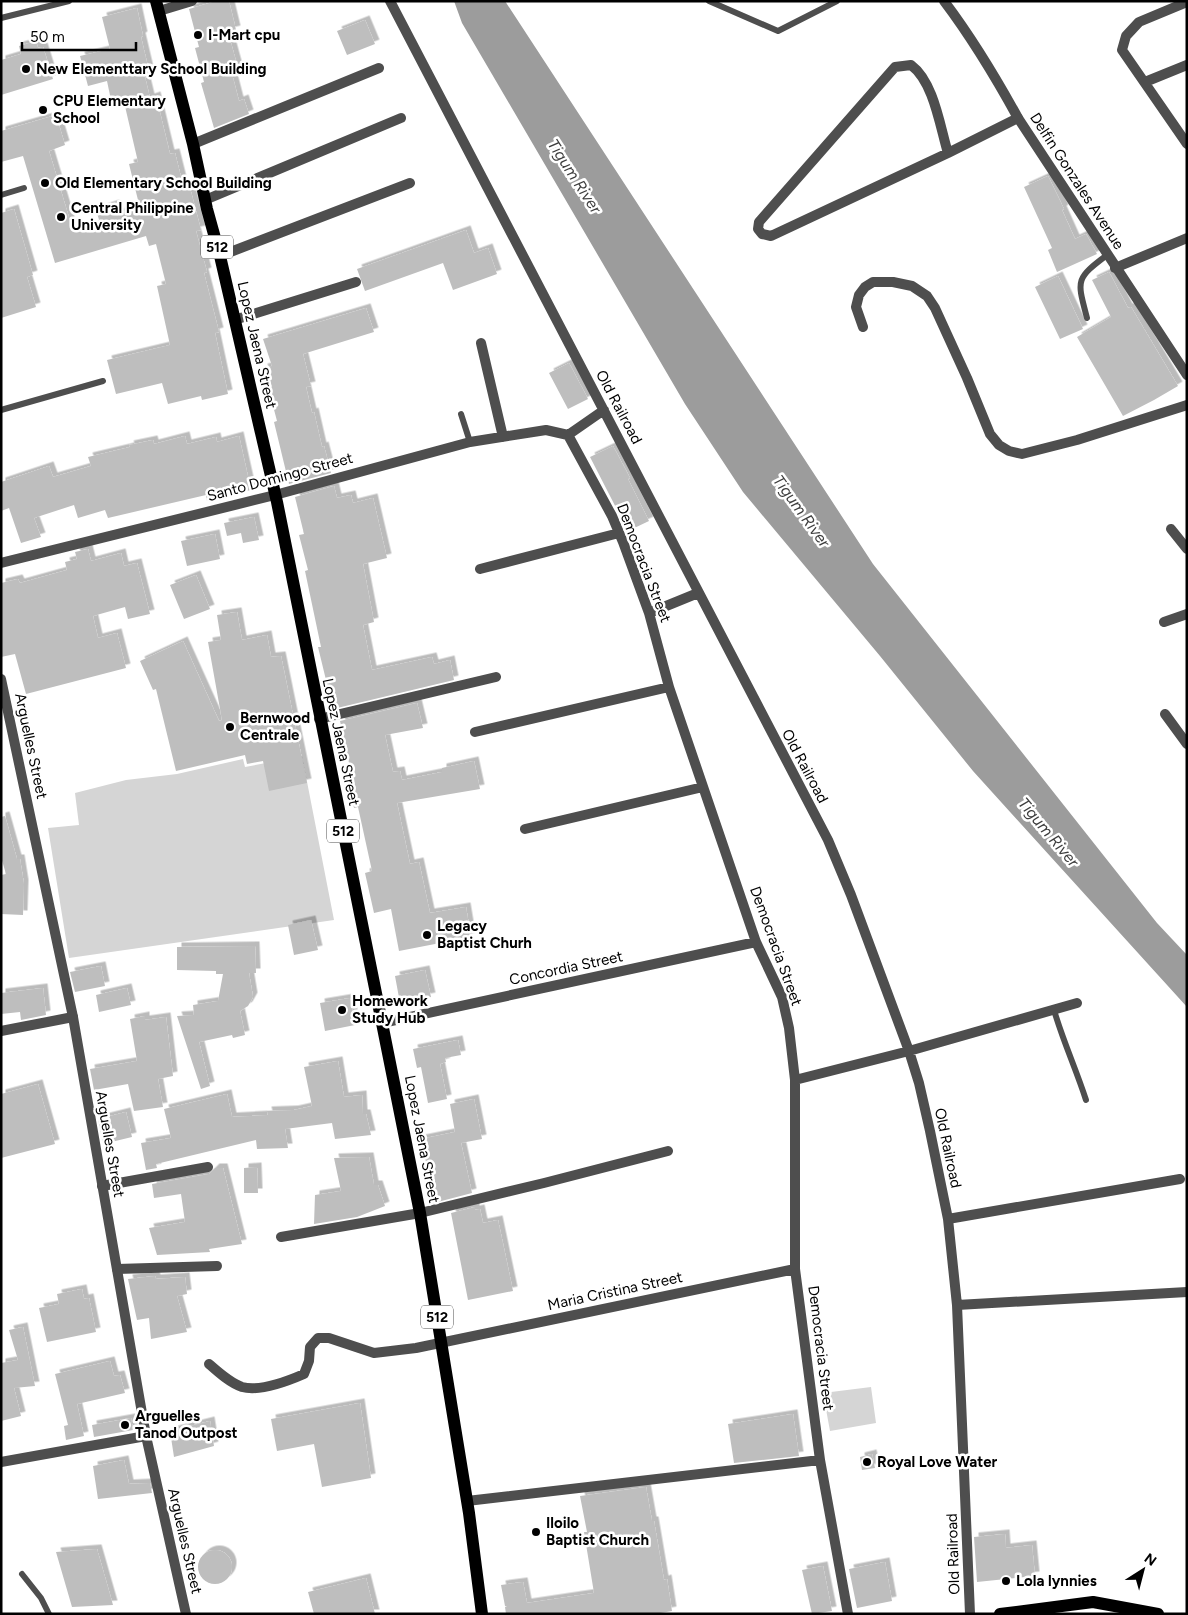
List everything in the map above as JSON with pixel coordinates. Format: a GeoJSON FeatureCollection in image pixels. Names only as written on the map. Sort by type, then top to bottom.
{"type":"FeatureCollection","features":[{"type":"Feature","properties":{"kind":"main road","name":"Lopez Jaena Street"},"geometry":{"type":"LineString","coordinates":[[158,6],[220,256],[275,494],[382,1023],[420,1213],[467,1502],[482,1614]]}},
{"type":"Feature","properties":{"kind":"main road"},"geometry":{"type":"LineString","coordinates":[[1000,1614],[1093,1602],[1158,1614]]}},
{"type":"Feature","properties":{"kind":"street"},"geometry":{"type":"LineString","coordinates":[[158,6],[192,1]]}},
{"type":"Feature","properties":{"kind":"street","name":"Old Railroad"},"geometry":{"type":"LineString","coordinates":[[390,1],[828,840],[851,895],[908,1051],[919,1083],[948,1219],[957,1306],[970,1614]]}},
{"type":"Feature","properties":{"kind":"street","name":"Delfin Gonzales Avenue"},"geometry":{"type":"LineString","coordinates":[[944,1],[963,26],[995,76],[1018,118],[1187,375]]}},
{"type":"Feature","properties":{"kind":"street"},"geometry":{"type":"LineString","coordinates":[[1185,138],[1122,50],[1126,36],[1139,22],[1187,2]]}},
{"type":"Feature","properties":{"kind":"street"},"geometry":{"type":"LineString","coordinates":[[948,153],[929,88],[919,71],[911,65],[895,67],[759,222],[758,229],[762,234],[771,236],[948,153],[1018,118]]}},
{"type":"Feature","properties":{"kind":"street"},"geometry":{"type":"LineString","coordinates":[[1145,82],[1187,65]]}},
{"type":"Feature","properties":{"kind":"street"},"geometry":{"type":"LineString","coordinates":[[193,144],[379,68]]}},
{"type":"Feature","properties":{"kind":"street"},"geometry":{"type":"LineString","coordinates":[[205,200],[401,118]]}},
{"type":"Feature","properties":{"kind":"street"},"geometry":{"type":"LineString","coordinates":[[220,256],[410,183]]}},
{"type":"Feature","properties":{"kind":"street"},"geometry":{"type":"LineString","coordinates":[[1116,268],[1187,238]]}},
{"type":"Feature","properties":{"kind":"street"},"geometry":{"type":"LineString","coordinates":[[234,320],[356,282]]}},
{"type":"Feature","properties":{"kind":"street"},"geometry":{"type":"LineString","coordinates":[[863,327],[856,307],[859,295],[873,282],[893,282],[912,286],[927,296],[935,308],[967,378],[990,434],[999,445],[1009,451],[1022,454],[1077,440],[1187,405]]}},
{"type":"Feature","properties":{"kind":"street"},"geometry":{"type":"LineString","coordinates":[[481,343],[503,437]]}},
{"type":"Feature","properties":{"kind":"street"},"geometry":{"type":"LineString","coordinates":[[568,435],[604,410]]}},
{"type":"Feature","properties":{"kind":"street","name":"Santo Domingo Street"},"geometry":{"type":"LineString","coordinates":[[1,563],[275,494],[470,442],[546,430],[568,435]]}},
{"type":"Feature","properties":{"kind":"street","name":"Democracia Street"},"geometry":{"type":"LineString","coordinates":[[568,435],[612,516],[619,533],[649,613],[669,687],[756,942],[782,996],[789,1028],[795,1080],[796,1269],[820,1460],[848,1614]]}},
{"type":"Feature","properties":{"kind":"street"},"geometry":{"type":"LineString","coordinates":[[1170,529],[1187,549]]}},
{"type":"Feature","properties":{"kind":"street"},"geometry":{"type":"LineString","coordinates":[[480,569],[619,533]]}},
{"type":"Feature","properties":{"kind":"street"},"geometry":{"type":"LineString","coordinates":[[649,613],[698,593]]}},
{"type":"Feature","properties":{"kind":"street"},"geometry":{"type":"LineString","coordinates":[[1164,622],[1187,614]]}},
{"type":"Feature","properties":{"kind":"street"},"geometry":{"type":"LineString","coordinates":[[320,719],[496,676]]}},
{"type":"Feature","properties":{"kind":"street","name":"Arguelles Street"},"geometry":{"type":"LineString","coordinates":[[1,679],[74,1017],[146,1436],[186,1614]]}},
{"type":"Feature","properties":{"kind":"street"},"geometry":{"type":"LineString","coordinates":[[475,732],[669,687]]}},
{"type":"Feature","properties":{"kind":"street"},"geometry":{"type":"LineString","coordinates":[[1165,714],[1187,744]]}},
{"type":"Feature","properties":{"kind":"street"},"geometry":{"type":"LineString","coordinates":[[525,829],[703,787]]}},
{"type":"Feature","properties":{"kind":"street","name":"Concordia Street"},"geometry":{"type":"LineString","coordinates":[[382,1023],[756,942]]}},
{"type":"Feature","properties":{"kind":"street"},"geometry":{"type":"LineString","coordinates":[[795,1080],[908,1051],[1077,1003]]}},
{"type":"Feature","properties":{"kind":"street"},"geometry":{"type":"LineString","coordinates":[[1,1031],[74,1017]]}},
{"type":"Feature","properties":{"kind":"street"},"geometry":{"type":"LineString","coordinates":[[281,1237],[420,1213],[668,1151]]}},
{"type":"Feature","properties":{"kind":"street"},"geometry":{"type":"LineString","coordinates":[[102,1186],[208,1167]]}},
{"type":"Feature","properties":{"kind":"street"},"geometry":{"type":"LineString","coordinates":[[948,1219],[1180,1179]]}},
{"type":"Feature","properties":{"kind":"street"},"geometry":{"type":"LineString","coordinates":[[116,1269],[217,1266]]}},
{"type":"Feature","properties":{"kind":"street","name":"Maria Cristina Street"},"geometry":{"type":"LineString","coordinates":[[208,1364],[242,1387],[264,1387],[304,1374],[309,1361],[310,1348],[318,1338],[330,1338],[374,1352],[416,1348],[796,1269]]}},
{"type":"Feature","properties":{"kind":"street"},"geometry":{"type":"LineString","coordinates":[[957,1306],[1187,1292]]}},
{"type":"Feature","properties":{"kind":"street"},"geometry":{"type":"LineString","coordinates":[[1,1462],[146,1436]]}},
{"type":"Feature","properties":{"kind":"street"},"geometry":{"type":"LineString","coordinates":[[467,1502],[820,1460]]}},
{"type":"Feature","properties":{"kind":"lane"},"geometry":{"type":"LineString","coordinates":[[1,18],[69,1]]}},
{"type":"Feature","properties":{"kind":"lane"},"geometry":{"type":"LineString","coordinates":[[709,1],[778,31],[837,1]]}},
{"type":"Feature","properties":{"kind":"lane"},"geometry":{"type":"LineString","coordinates":[[1,195],[24,188]]}},
{"type":"Feature","properties":{"kind":"lane"},"geometry":{"type":"LineString","coordinates":[[1087,318],[1080,286],[1086,271],[1107,255]]}},
{"type":"Feature","properties":{"kind":"lane"},"geometry":{"type":"LineString","coordinates":[[1,410],[103,380]]}},
{"type":"Feature","properties":{"kind":"lane"},"geometry":{"type":"LineString","coordinates":[[461,414],[470,442]]}},
{"type":"Feature","properties":{"kind":"lane"},"geometry":{"type":"LineString","coordinates":[[1054,1010],[1063,1040],[1073,1061],[1086,1100]]}},
{"type":"Feature","properties":{"kind":"lane"},"geometry":{"type":"LineString","coordinates":[[22,1574],[41,1598],[49,1614]]}},
{"type":"Feature","properties":{"kind":"shaded area"},"geometry":{"type":"Polygon","coordinates":[[[302,756],[334,920],[69,958],[48,828],[79,825],[75,793],[126,780],[177,774],[243,759],[245,767],[302,756]]]}},
{"type":"Feature","properties":{"kind":"shaded area"},"geometry":{"type":"Polygon","coordinates":[[[871,1387],[876,1423],[830,1431],[823,1393],[871,1387]]]}},
{"type":"Feature","properties":{"kind":"water","name":"Tigum River"},"geometry":{"type":"Polygon","coordinates":[[[454,1],[505,1],[873,564],[1157,923],[1187,955],[1187,1007],[973,771],[743,492],[685,404],[462,23],[454,1]]]}},
{"type":"Feature","properties":{"kind":"building"},"geometry":{"type":"Polygon","coordinates":[[[216,1],[229,1],[236,30],[228,32],[239,72],[232,74],[239,101],[244,99],[249,114],[214,128],[201,83],[204,82],[195,48],[199,47],[189,9],[216,1]]]}},
{"type":"Feature","properties":{"kind":"building"},"geometry":{"type":"Polygon","coordinates":[[[137,8],[149,71],[144,73],[150,98],[156,96],[170,154],[175,153],[184,189],[190,188],[201,230],[196,231],[207,272],[204,273],[219,332],[215,333],[228,394],[202,400],[201,396],[168,404],[162,383],[116,394],[107,360],[170,345],[157,286],[166,284],[156,244],[149,246],[146,236],[55,263],[23,156],[1,162],[1,131],[56,115],[65,145],[49,151],[73,231],[100,223],[96,210],[115,204],[118,213],[140,208],[129,164],[138,162],[124,102],[112,105],[107,81],[88,86],[80,56],[110,49],[102,17],[137,8]]]}},
{"type":"Feature","properties":{"kind":"building"},"geometry":{"type":"Polygon","coordinates":[[[365,20],[375,44],[347,55],[337,31],[365,20]]]}},
{"type":"Feature","properties":{"kind":"building","name":"New Elementtary School Building"},"geometry":{"type":"Polygon","coordinates":[[[36,41],[38,48],[43,47],[53,79],[1,95],[1,60],[21,54],[19,46],[36,41]]]}},
{"type":"Feature","properties":{"kind":"building"},"geometry":{"type":"Polygon","coordinates":[[[1048,176],[1064,209],[1062,210],[1075,239],[1086,234],[1097,254],[1057,272],[1048,250],[1052,248],[1024,187],[1048,176]]]}},
{"type":"Feature","properties":{"kind":"building"},"geometry":{"type":"Polygon","coordinates":[[[14,209],[33,275],[27,277],[36,307],[1,318],[1,213],[14,209]]]}},
{"type":"Feature","properties":{"kind":"building"},"geometry":{"type":"Polygon","coordinates":[[[466,230],[474,253],[488,248],[497,274],[453,290],[443,263],[365,291],[357,269],[466,230]]]}},
{"type":"Feature","properties":{"kind":"building"},"geometry":{"type":"Polygon","coordinates":[[[1109,272],[1128,308],[1131,307],[1178,386],[1123,416],[1077,337],[1111,317],[1092,280],[1109,272]]]}},
{"type":"Feature","properties":{"kind":"building"},"geometry":{"type":"Polygon","coordinates":[[[1058,276],[1083,329],[1060,339],[1035,287],[1058,276]]]}},
{"type":"Feature","properties":{"kind":"building"},"geometry":{"type":"Polygon","coordinates":[[[366,308],[374,332],[303,354],[311,386],[306,387],[312,413],[314,412],[322,447],[324,446],[331,473],[289,484],[274,422],[277,421],[263,368],[272,366],[263,339],[366,308]]]}},
{"type":"Feature","properties":{"kind":"building"},"geometry":{"type":"Polygon","coordinates":[[[569,363],[588,399],[568,409],[549,373],[569,363]]]}},
{"type":"Feature","properties":{"kind":"building"},"geometry":{"type":"Polygon","coordinates":[[[185,436],[187,444],[216,437],[217,442],[239,436],[251,490],[207,501],[206,495],[108,518],[105,510],[78,518],[74,505],[34,518],[41,537],[21,543],[9,508],[1,511],[1,482],[49,466],[53,477],[91,466],[88,457],[130,447],[129,445],[153,440],[154,444],[185,436]]]}},
{"type":"Feature","properties":{"kind":"building"},"geometry":{"type":"Polygon","coordinates":[[[613,446],[649,521],[628,531],[590,457],[613,446]]]}},
{"type":"Feature","properties":{"kind":"building"},"geometry":{"type":"Polygon","coordinates":[[[334,486],[337,498],[351,495],[353,503],[373,498],[387,558],[363,564],[374,622],[363,625],[372,670],[432,657],[434,664],[450,660],[454,680],[333,709],[318,647],[321,647],[305,571],[308,570],[299,535],[304,534],[295,497],[334,486]]]}},
{"type":"Feature","properties":{"kind":"building"},"geometry":{"type":"Polygon","coordinates":[[[254,517],[259,540],[243,543],[241,533],[227,536],[224,523],[254,517]]]}},
{"type":"Feature","properties":{"kind":"building"},"geometry":{"type":"Polygon","coordinates":[[[215,534],[220,559],[187,566],[181,541],[215,534]]]}},
{"type":"Feature","properties":{"kind":"building"},"geometry":{"type":"Polygon","coordinates":[[[88,549],[91,561],[121,553],[124,566],[137,563],[150,614],[128,619],[125,607],[93,616],[98,638],[117,633],[126,668],[26,694],[15,654],[1,657],[1,583],[18,579],[20,583],[67,570],[65,562],[77,559],[75,552],[88,549]]]}},
{"type":"Feature","properties":{"kind":"building"},"geometry":{"type":"Polygon","coordinates":[[[196,575],[210,609],[184,619],[170,585],[196,575]]]}},
{"type":"Feature","properties":{"kind":"building","name":"Bernwood Centrale"},"geometry":{"type":"Polygon","coordinates":[[[237,612],[242,640],[267,635],[271,657],[281,656],[307,783],[269,791],[263,761],[247,764],[245,755],[176,771],[156,689],[153,690],[140,661],[183,641],[219,721],[222,720],[208,642],[221,640],[217,615],[237,612]]]}},
{"type":"Feature","properties":{"kind":"building"},"geometry":{"type":"Polygon","coordinates":[[[417,703],[423,728],[385,735],[393,772],[400,771],[402,780],[442,772],[442,768],[474,761],[480,789],[397,803],[410,864],[419,862],[430,913],[466,907],[471,937],[399,951],[391,909],[374,913],[365,873],[372,871],[358,807],[354,808],[348,778],[352,777],[340,721],[417,703]]]}},
{"type":"Feature","properties":{"kind":"building"},"geometry":{"type":"Polygon","coordinates":[[[5,816],[17,859],[20,859],[24,884],[23,915],[1,914],[1,875],[6,874],[1,857],[1,817],[5,816]]]}},
{"type":"Feature","properties":{"kind":"building"},"geometry":{"type":"Polygon","coordinates":[[[311,920],[318,950],[294,955],[288,925],[311,920]]]}},
{"type":"Feature","properties":{"kind":"building"},"geometry":{"type":"Polygon","coordinates":[[[255,946],[256,973],[249,973],[253,997],[248,1006],[240,1011],[245,1035],[233,1038],[232,1035],[199,1042],[210,1086],[201,1089],[177,1016],[194,1015],[193,1005],[218,1001],[223,974],[216,974],[216,971],[177,970],[177,947],[255,946]]]}},
{"type":"Feature","properties":{"kind":"building"},"geometry":{"type":"Polygon","coordinates":[[[101,966],[105,986],[75,992],[70,972],[101,966]]]}},
{"type":"Feature","properties":{"kind":"building"},"geometry":{"type":"Polygon","coordinates":[[[425,970],[431,997],[400,1003],[395,976],[425,970]]]}},
{"type":"Feature","properties":{"kind":"building"},"geometry":{"type":"Polygon","coordinates":[[[43,988],[46,1015],[21,1020],[20,1012],[1,1014],[1,993],[43,988]]]}},
{"type":"Feature","properties":{"kind":"building"},"geometry":{"type":"Polygon","coordinates":[[[127,988],[131,1005],[99,1012],[96,995],[127,988]]]}},
{"type":"Feature","properties":{"kind":"building"},"geometry":{"type":"Polygon","coordinates":[[[350,998],[355,1025],[325,1031],[320,1003],[350,998]]]}},
{"type":"Feature","properties":{"kind":"building"},"geometry":{"type":"Polygon","coordinates":[[[145,1016],[145,1020],[166,1017],[173,1076],[158,1079],[163,1107],[134,1111],[128,1084],[94,1090],[90,1069],[137,1061],[130,1019],[145,1016]]]}},
{"type":"Feature","properties":{"kind":"building"},"geometry":{"type":"Polygon","coordinates":[[[458,1040],[461,1055],[445,1058],[446,1062],[440,1064],[447,1099],[428,1103],[421,1067],[417,1068],[413,1049],[458,1040]]]}},
{"type":"Feature","properties":{"kind":"building"},"geometry":{"type":"Polygon","coordinates":[[[338,1061],[344,1097],[362,1095],[363,1114],[366,1114],[371,1135],[335,1139],[332,1123],[285,1129],[288,1148],[257,1149],[256,1140],[156,1164],[157,1168],[146,1170],[141,1143],[171,1138],[164,1109],[227,1094],[232,1117],[268,1115],[267,1111],[294,1110],[312,1106],[304,1067],[338,1061]]]}},
{"type":"Feature","properties":{"kind":"building"},"geometry":{"type":"Polygon","coordinates":[[[38,1084],[55,1144],[1,1158],[1,1094],[38,1084]]]}},
{"type":"Feature","properties":{"kind":"building"},"geometry":{"type":"Polygon","coordinates":[[[474,1099],[482,1139],[461,1143],[472,1193],[430,1204],[423,1173],[428,1172],[421,1139],[455,1132],[450,1104],[474,1099]]]}},
{"type":"Feature","properties":{"kind":"building"},"geometry":{"type":"Polygon","coordinates":[[[126,1112],[132,1137],[103,1144],[98,1119],[126,1112]]]}},
{"type":"Feature","properties":{"kind":"building"},"geometry":{"type":"Polygon","coordinates":[[[369,1157],[374,1185],[378,1185],[385,1206],[357,1217],[314,1224],[315,1195],[341,1191],[334,1158],[369,1157]]]}},
{"type":"Feature","properties":{"kind":"building"},"geometry":{"type":"Polygon","coordinates":[[[257,1167],[258,1193],[244,1193],[244,1168],[257,1167]]]}},
{"type":"Feature","properties":{"kind":"building"},"geometry":{"type":"Polygon","coordinates":[[[215,1168],[223,1168],[242,1244],[209,1249],[210,1252],[157,1255],[149,1228],[185,1222],[181,1194],[154,1198],[152,1184],[209,1174],[215,1168]]]}},
{"type":"Feature","properties":{"kind":"building"},"geometry":{"type":"Polygon","coordinates":[[[475,1207],[475,1210],[480,1209],[483,1223],[498,1220],[513,1291],[468,1300],[451,1213],[475,1207]]]}},
{"type":"Feature","properties":{"kind":"building"},"geometry":{"type":"Polygon","coordinates":[[[155,1276],[156,1279],[185,1277],[187,1294],[177,1296],[187,1332],[151,1339],[149,1318],[137,1320],[128,1279],[155,1276]]]}},
{"type":"Feature","properties":{"kind":"building"},"geometry":{"type":"Polygon","coordinates":[[[82,1289],[84,1299],[89,1298],[96,1332],[47,1342],[39,1308],[59,1304],[57,1294],[82,1289]]]}},
{"type":"Feature","properties":{"kind":"building"},"geometry":{"type":"Polygon","coordinates":[[[23,1327],[35,1386],[14,1388],[21,1416],[1,1421],[1,1363],[18,1360],[9,1330],[23,1327]]]}},
{"type":"Feature","properties":{"kind":"building"},"geometry":{"type":"Polygon","coordinates":[[[110,1361],[114,1376],[120,1375],[125,1393],[77,1404],[84,1436],[66,1440],[64,1426],[68,1425],[55,1374],[110,1361]]]}},
{"type":"Feature","properties":{"kind":"building"},"geometry":{"type":"Polygon","coordinates":[[[360,1403],[371,1478],[322,1487],[314,1444],[277,1451],[271,1419],[360,1403]]]}},
{"type":"Feature","properties":{"kind":"building"},"geometry":{"type":"Polygon","coordinates":[[[793,1414],[799,1456],[734,1463],[728,1424],[793,1414]]]}},
{"type":"Feature","properties":{"kind":"building"},"geometry":{"type":"Polygon","coordinates":[[[131,1418],[133,1430],[94,1437],[92,1425],[131,1418]]]}},
{"type":"Feature","properties":{"kind":"building"},"geometry":{"type":"Polygon","coordinates":[[[210,1421],[214,1446],[174,1457],[170,1431],[210,1421]]]}},
{"type":"Feature","properties":{"kind":"building","name":"Royal Love Water"},"geometry":{"type":"Polygon","coordinates":[[[872,1454],[875,1468],[862,1470],[860,1457],[872,1454]]]}},
{"type":"Feature","properties":{"kind":"building"},"geometry":{"type":"Polygon","coordinates":[[[124,1460],[129,1484],[150,1483],[152,1493],[98,1499],[93,1466],[124,1460]]]}},
{"type":"Feature","properties":{"kind":"building"},"geometry":{"type":"Polygon","coordinates":[[[646,1487],[664,1580],[667,1579],[672,1611],[655,1614],[506,1614],[505,1607],[507,1607],[505,1606],[501,1585],[523,1582],[527,1603],[594,1593],[584,1532],[587,1532],[580,1496],[646,1487]]]}},
{"type":"Feature","properties":{"kind":"building"},"geometry":{"type":"Polygon","coordinates":[[[1005,1534],[1006,1548],[1032,1545],[1035,1576],[977,1582],[974,1537],[1005,1534]]]}},
{"type":"Feature","properties":{"kind":"building"},"geometry":{"type":"Polygon","coordinates":[[[97,1549],[113,1605],[72,1607],[56,1552],[97,1549]]]}},
{"type":"Feature","properties":{"kind":"building"},"geometry":{"type":"Polygon","coordinates":[[[215,1550],[222,1551],[227,1555],[231,1560],[231,1574],[227,1579],[222,1583],[215,1584],[208,1583],[203,1579],[199,1574],[198,1567],[199,1560],[203,1555],[208,1551],[215,1550]]]}},
{"type":"Feature","properties":{"kind":"building"},"geometry":{"type":"Polygon","coordinates":[[[885,1562],[892,1601],[857,1608],[849,1569],[885,1562]]]}},
{"type":"Feature","properties":{"kind":"building"},"geometry":{"type":"Polygon","coordinates":[[[823,1566],[832,1611],[812,1614],[802,1570],[823,1566]]]}},
{"type":"Feature","properties":{"kind":"building"},"geometry":{"type":"Polygon","coordinates":[[[366,1578],[375,1614],[314,1614],[308,1592],[366,1578]]]}},
{"type":"Feature","properties":{"kind":"place","name":"I-Mart cpu"},"geometry":{"type":"Point","coordinates":[198,35]}},
{"type":"Feature","properties":{"kind":"place","name":"New Elementtary School Building"},"geometry":{"type":"Point","coordinates":[26,69]}},
{"type":"Feature","properties":{"kind":"place","name":"CPU Elementary School"},"geometry":{"type":"Point","coordinates":[43,110]}},
{"type":"Feature","properties":{"kind":"place","name":"Old Elementary School Building"},"geometry":{"type":"Point","coordinates":[45,183]}},
{"type":"Feature","properties":{"kind":"place","name":"Central Philippine University"},"geometry":{"type":"Point","coordinates":[61,217]}},
{"type":"Feature","properties":{"kind":"place","name":"Bernwood Centrale"},"geometry":{"type":"Point","coordinates":[230,727]}},
{"type":"Feature","properties":{"kind":"place","name":"Legacy Baptist Churh"},"geometry":{"type":"Point","coordinates":[427,935]}},
{"type":"Feature","properties":{"kind":"place","name":"Homework Study Hub"},"geometry":{"type":"Point","coordinates":[342,1010]}},
{"type":"Feature","properties":{"kind":"place","name":"Arguelles Tanod Outpost"},"geometry":{"type":"Point","coordinates":[125,1425]}},
{"type":"Feature","properties":{"kind":"place","name":"Royal Love Water"},"geometry":{"type":"Point","coordinates":[867,1462]}},
{"type":"Feature","properties":{"kind":"place","name":"Iloilo Baptist Church"},"geometry":{"type":"Point","coordinates":[536,1532]}},
{"type":"Feature","properties":{"kind":"place","name":"Lola lynnies"},"geometry":{"type":"Point","coordinates":[1006,1581]}}]}
